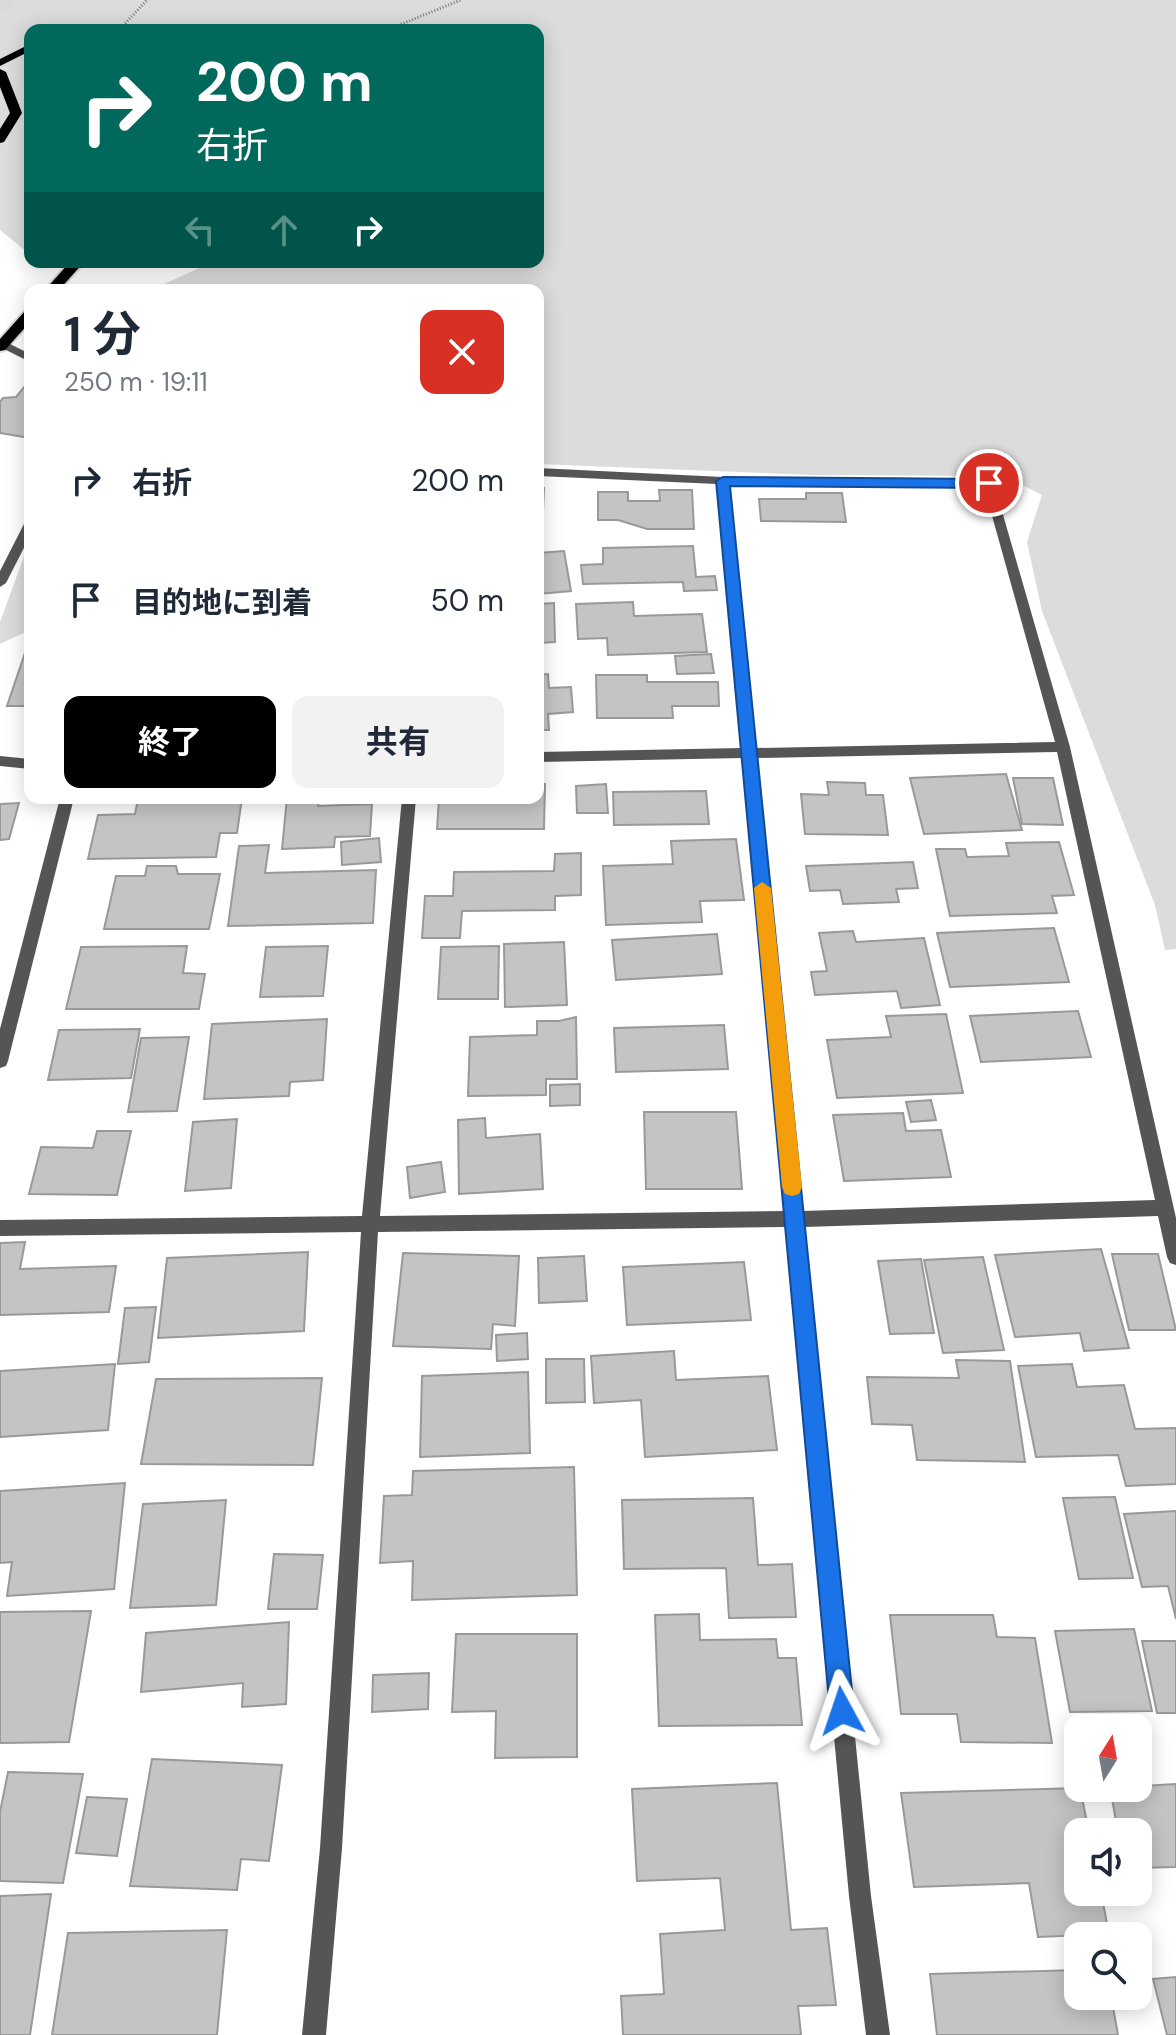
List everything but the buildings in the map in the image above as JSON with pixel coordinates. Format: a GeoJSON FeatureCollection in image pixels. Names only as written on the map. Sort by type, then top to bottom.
{"type":"FeatureCollection","features":[{"type":"Feature","properties":{"kind":"main road"},"geometry":{"type":"LineString","coordinates":[[0,63],[24,50]]}},
{"type":"Feature","properties":{"kind":"main road"},"geometry":{"type":"LineString","coordinates":[[0,72],[16,113],[0,139]]}},
{"type":"Feature","properties":{"kind":"main road"},"geometry":{"type":"LineString","coordinates":[[57,284],[72,268]]}},
{"type":"Feature","properties":{"kind":"main road"},"geometry":{"type":"LineString","coordinates":[[1,344],[24,320]]}},
{"type":"Feature","properties":{"kind":"street"},"geometry":{"type":"LineString","coordinates":[[1,344],[24,356]]}},
{"type":"Feature","properties":{"kind":"street"},"geometry":{"type":"LineString","coordinates":[[544,472],[723,481],[989,483],[1063,747],[1176,1257]]}},
{"type":"Feature","properties":{"kind":"street"},"geometry":{"type":"LineString","coordinates":[[723,481],[859,1880],[878,2035]]}},
{"type":"Feature","properties":{"kind":"street"},"geometry":{"type":"LineString","coordinates":[[0,583],[24,536]]}},
{"type":"Feature","properties":{"kind":"street"},"geometry":{"type":"LineString","coordinates":[[544,757],[1063,747]]}},
{"type":"Feature","properties":{"kind":"street"},"geometry":{"type":"LineString","coordinates":[[0,761],[24,763]]}},
{"type":"Feature","properties":{"kind":"street"},"geometry":{"type":"LineString","coordinates":[[0,1061],[65,804]]}},
{"type":"Feature","properties":{"kind":"street"},"geometry":{"type":"LineString","coordinates":[[314,2035],[331,1848],[370,1226],[408,804]]}},
{"type":"Feature","properties":{"kind":"street"},"geometry":{"type":"LineString","coordinates":[[0,1228],[795,1219],[1164,1208]]}},
{"type":"Feature","properties":{"kind":"path"},"geometry":{"type":"LineString","coordinates":[[125,24],[147,0]]}},
{"type":"Feature","properties":{"kind":"path"},"geometry":{"type":"LineString","coordinates":[[402,24],[461,0]]}},
{"type":"Feature","properties":{"kind":"shaded area"},"geometry":{"type":"Polygon","coordinates":[[[0,0],[1176,0],[1176,949],[1165,950],[1155,905],[1042,611],[1027,542],[1042,495],[1005,476],[815,475],[544,464],[544,284],[164,284],[199,268],[544,268],[544,24],[24,24],[24,250],[0,230],[0,0]]]}},
{"type":"Feature","properties":{"kind":"shaded area"},"geometry":{"type":"Polygon","coordinates":[[[24,556],[24,633],[0,644],[0,622],[24,556]]]}},
{"type":"Feature","properties":{"kind":"tunnel"},"geometry":{"type":"LineString","coordinates":[[0,7],[9,0]]}},
{"type":"Feature","properties":{"kind":"slow traffic"},"geometry":{"type":"LineString","coordinates":[[762,888],[792,1187]]}},
{"type":"Feature","properties":{"kind":"route"},"geometry":{"type":"LineString","coordinates":[[842,1711],[723,481],[989,483]]}}]}
